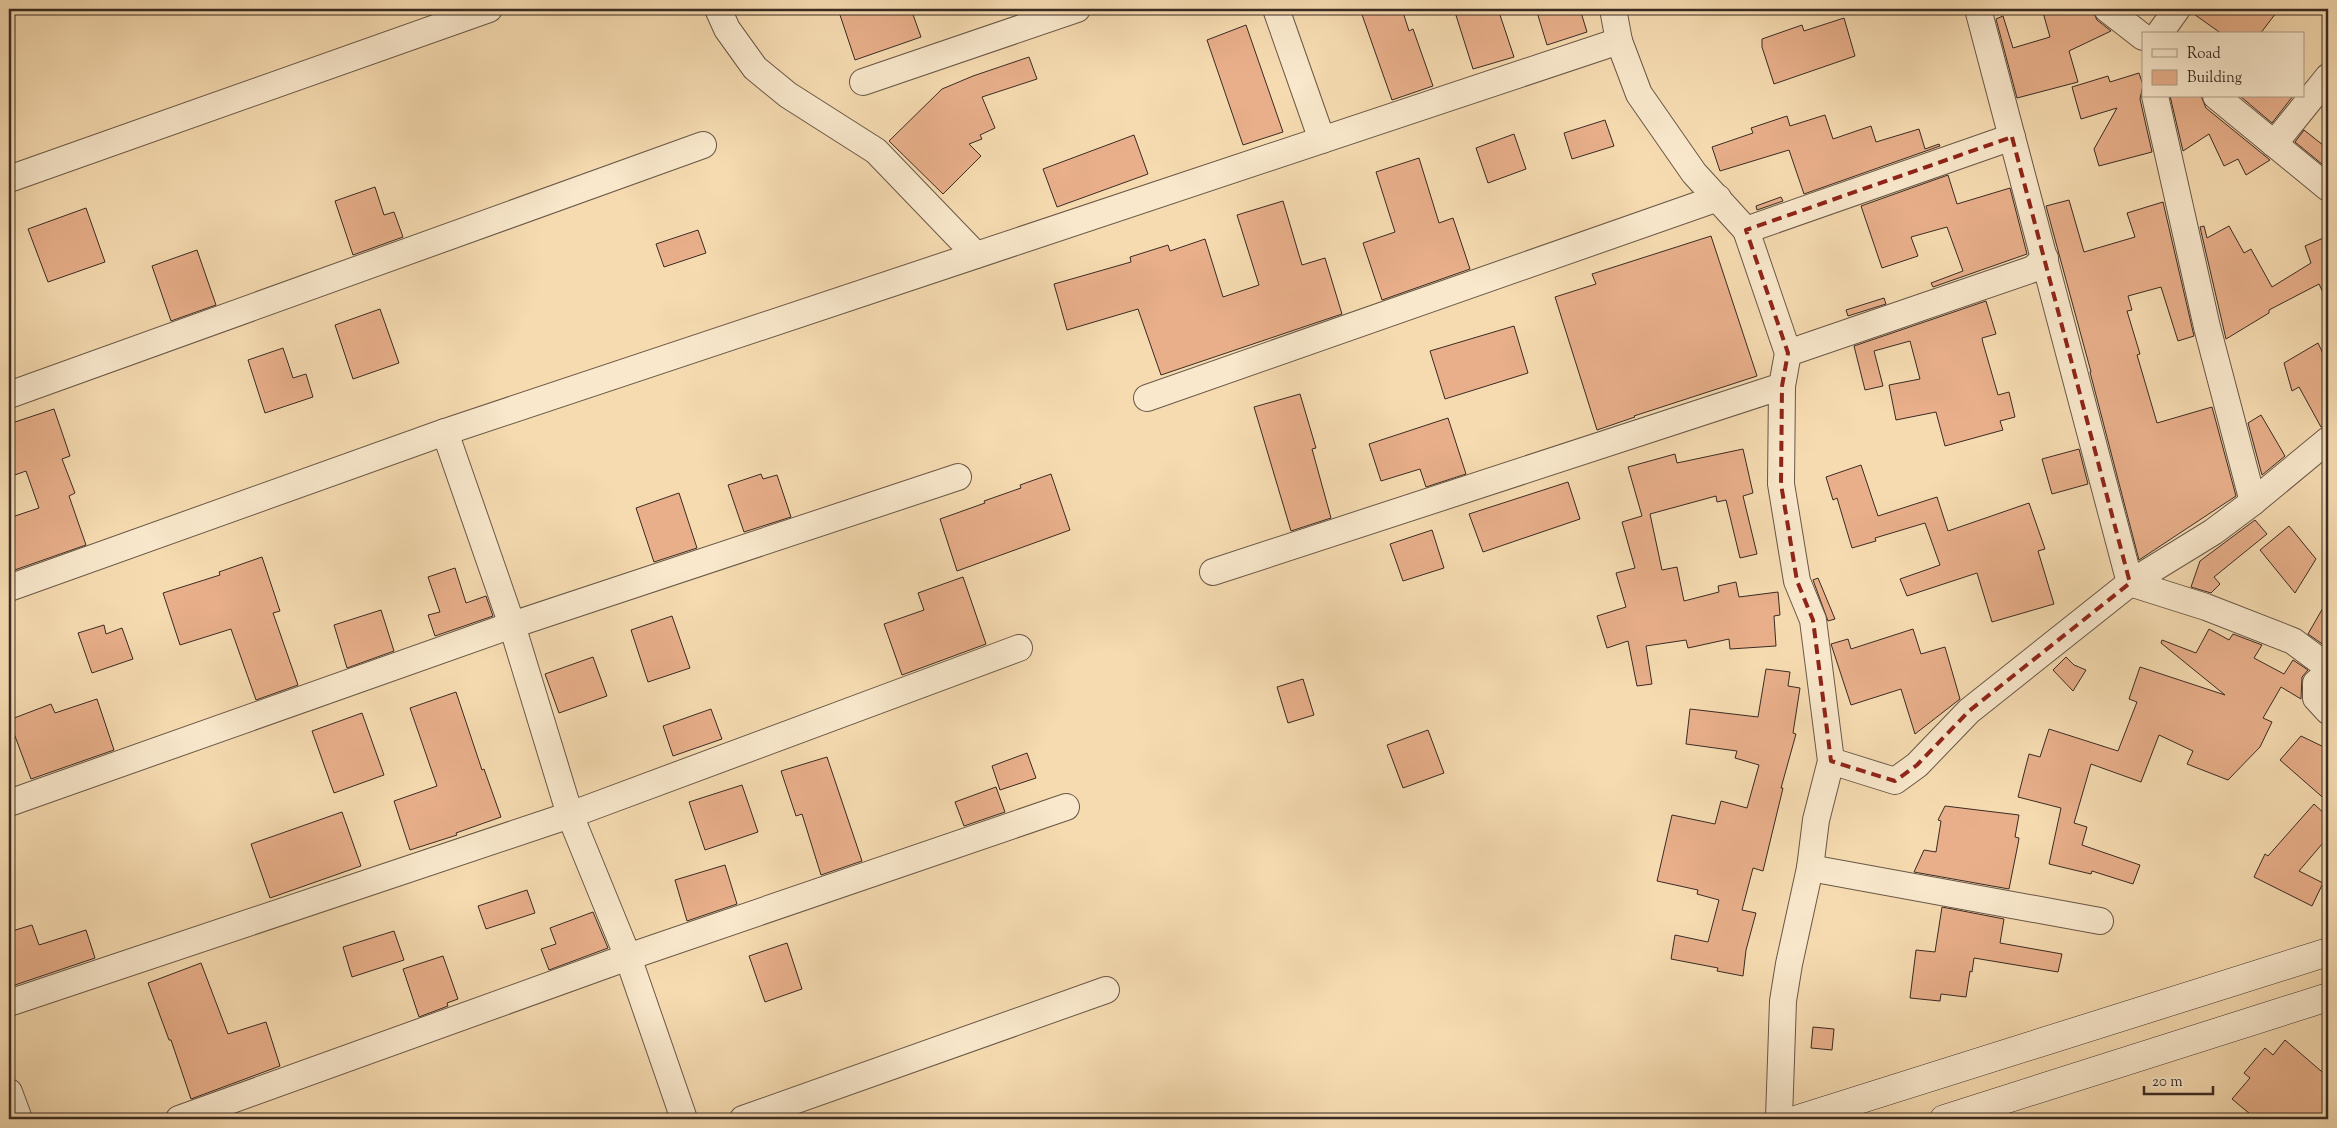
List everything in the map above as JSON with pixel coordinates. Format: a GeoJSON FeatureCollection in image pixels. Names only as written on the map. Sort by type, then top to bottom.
{"type":"FeatureCollection","features":[{"type":"Feature","properties":{"kind":"main road"},"geometry":{"type":"LineString","coordinates":[[1798,1119],[2328,952]]}},
{"type":"Feature","properties":{"kind":"main road"},"geometry":{"type":"LineString","coordinates":[[1944,1119],[2328,997]]}},
{"type":"Feature","properties":{"kind":"street"},"geometry":{"type":"LineString","coordinates":[[9,179],[489,9]]}},
{"type":"Feature","properties":{"kind":"street"},"geometry":{"type":"LineString","coordinates":[[718,9],[727,29],[756,68],[788,95],[876,151],[976,255]]}},
{"type":"Feature","properties":{"kind":"street"},"geometry":{"type":"LineString","coordinates":[[863,82],[1077,9]]}},
{"type":"Feature","properties":{"kind":"street"},"geometry":{"type":"LineString","coordinates":[[1276,9],[1322,140]]}},
{"type":"Feature","properties":{"kind":"street"},"geometry":{"type":"LineString","coordinates":[[1613,9],[1619,41],[1639,94],[1694,173],[1746,230],[1788,353],[1782,386],[1780,484],[1797,581],[1812,620],[1831,760],[1816,820],[1810,868],[1799,911],[1783,1001],[1779,1119]]}},
{"type":"Feature","properties":{"kind":"street"},"geometry":{"type":"LineString","coordinates":[[1978,9],[2130,584]]}},
{"type":"Feature","properties":{"kind":"street"},"geometry":{"type":"LineString","coordinates":[[2107,9],[2142,36]]}},
{"type":"Feature","properties":{"kind":"street"},"geometry":{"type":"LineString","coordinates":[[2161,32],[2178,9]]}},
{"type":"Feature","properties":{"kind":"street"},"geometry":{"type":"LineString","coordinates":[[9,588],[445,432],[1619,41]]}},
{"type":"Feature","properties":{"kind":"street"},"geometry":{"type":"LineString","coordinates":[[2274,144],[2328,77]]}},
{"type":"Feature","properties":{"kind":"street"},"geometry":{"type":"LineString","coordinates":[[2155,98],[2208,327],[2253,502]]}},
{"type":"Feature","properties":{"kind":"street"},"geometry":{"type":"LineString","coordinates":[[2218,98],[2328,188]]}},
{"type":"Feature","properties":{"kind":"street"},"geometry":{"type":"LineString","coordinates":[[1746,230],[2012,137]]}},
{"type":"Feature","properties":{"kind":"street"},"geometry":{"type":"LineString","coordinates":[[9,395],[703,144]]}},
{"type":"Feature","properties":{"kind":"street"},"geometry":{"type":"LineString","coordinates":[[1147,398],[1718,198]]}},
{"type":"Feature","properties":{"kind":"street"},"geometry":{"type":"LineString","coordinates":[[1788,353],[2033,269],[2045,258]]}},
{"type":"Feature","properties":{"kind":"street"},"geometry":{"type":"LineString","coordinates":[[1214,572],[1782,386]]}},
{"type":"Feature","properties":{"kind":"street"},"geometry":{"type":"LineString","coordinates":[[445,432],[512,626],[570,815],[628,957],[684,1119]]}},
{"type":"Feature","properties":{"kind":"street"},"geometry":{"type":"LineString","coordinates":[[1831,760],[1895,781],[1917,765],[1969,711],[2130,584],[2213,532],[2253,502],[2328,440]]}},
{"type":"Feature","properties":{"kind":"street"},"geometry":{"type":"LineString","coordinates":[[9,803],[512,626],[958,477]]}},
{"type":"Feature","properties":{"kind":"street"},"geometry":{"type":"LineString","coordinates":[[2130,584],[2206,607],[2294,640],[2328,667]]}},
{"type":"Feature","properties":{"kind":"street"},"geometry":{"type":"LineString","coordinates":[[9,1003],[570,815],[1019,648]]}},
{"type":"Feature","properties":{"kind":"street"},"geometry":{"type":"LineString","coordinates":[[2328,673],[2316,683],[2316,698],[2328,711]]}},
{"type":"Feature","properties":{"kind":"street"},"geometry":{"type":"LineString","coordinates":[[179,1119],[628,957],[1066,808]]}},
{"type":"Feature","properties":{"kind":"street"},"geometry":{"type":"LineString","coordinates":[[1810,868],[2100,921]]}},
{"type":"Feature","properties":{"kind":"street"},"geometry":{"type":"LineString","coordinates":[[743,1119],[1106,990]]}},
{"type":"Feature","properties":{"kind":"street"},"geometry":{"type":"LineString","coordinates":[[9,1092],[19,1119]]}},
{"type":"Feature","properties":{"kind":"highlighted area"},"geometry":{"type":"Polygon","coordinates":[[[2012,137],[2130,583],[1969,711],[1917,765],[1895,781],[1831,761],[1813,620],[1797,581],[1781,484],[1782,386],[1788,353],[1746,230],[2012,137]]]}},
{"type":"Feature","properties":{"kind":"building"},"geometry":{"type":"Polygon","coordinates":[[[838,9],[911,9],[921,37],[855,60],[838,9]]]}},
{"type":"Feature","properties":{"kind":"building"},"geometry":{"type":"Polygon","coordinates":[[[1360,9],[1402,9],[1409,31],[1413,29],[1433,86],[1392,100],[1360,9]]]}},
{"type":"Feature","properties":{"kind":"building"},"geometry":{"type":"Polygon","coordinates":[[[1454,9],[1498,9],[1514,57],[1473,69],[1454,9]]]}},
{"type":"Feature","properties":{"kind":"building"},"geometry":{"type":"Polygon","coordinates":[[[1536,9],[1580,9],[1587,32],[1547,45],[1536,9]]]}},
{"type":"Feature","properties":{"kind":"building"},"geometry":{"type":"Polygon","coordinates":[[[2042,9],[2092,9],[2097,20],[2111,31],[2069,51],[2078,82],[2017,98],[1996,19],[2003,16],[2013,48],[2050,37],[2042,9]]]}},
{"type":"Feature","properties":{"kind":"building"},"geometry":{"type":"Polygon","coordinates":[[[2192,9],[2279,9],[2262,32],[2219,32],[2191,12],[2192,9]]]}},
{"type":"Feature","properties":{"kind":"building"},"geometry":{"type":"Polygon","coordinates":[[[1844,18],[1855,56],[1774,84],[1762,47],[1762,39],[1802,25],[1804,31],[1844,18]]]}},
{"type":"Feature","properties":{"kind":"building"},"geometry":{"type":"Polygon","coordinates":[[[1246,25],[1283,132],[1243,145],[1207,40],[1246,25]]]}},
{"type":"Feature","properties":{"kind":"building"},"geometry":{"type":"Polygon","coordinates":[[[1029,57],[1037,79],[982,97],[995,128],[980,135],[982,139],[969,144],[981,156],[943,194],[889,141],[942,89],[1029,57]]]}},
{"type":"Feature","properties":{"kind":"building"},"geometry":{"type":"Polygon","coordinates":[[[2139,73],[2142,82],[2140,99],[2152,152],[2099,166],[2094,149],[2117,108],[2081,119],[2072,87],[2108,76],[2110,82],[2139,73]]]}},
{"type":"Feature","properties":{"kind":"building"},"geometry":{"type":"Polygon","coordinates":[[[2170,98],[2202,98],[2206,108],[2270,160],[2246,175],[2238,159],[2224,166],[2209,134],[2183,151],[2170,98]]]}},
{"type":"Feature","properties":{"kind":"building"},"geometry":{"type":"Polygon","coordinates":[[[2242,98],[2291,98],[2272,123],[2242,98]]]}},
{"type":"Feature","properties":{"kind":"building"},"geometry":{"type":"Polygon","coordinates":[[[1825,115],[1833,139],[1871,126],[1876,142],[1919,129],[1925,149],[1939,144],[1940,146],[1804,194],[1789,150],[1720,171],[1712,147],[1753,133],[1751,128],[1787,116],[1790,126],[1825,115]]]}},
{"type":"Feature","properties":{"kind":"building"},"geometry":{"type":"Polygon","coordinates":[[[1605,120],[1614,146],[1572,159],[1564,133],[1605,120]]]}},
{"type":"Feature","properties":{"kind":"building"},"geometry":{"type":"Polygon","coordinates":[[[2304,130],[2328,149],[2328,169],[2295,142],[2304,130]]]}},
{"type":"Feature","properties":{"kind":"building"},"geometry":{"type":"Polygon","coordinates":[[[1514,134],[1526,169],[1488,183],[1476,148],[1514,134]]]}},
{"type":"Feature","properties":{"kind":"building"},"geometry":{"type":"Polygon","coordinates":[[[1134,135],[1148,174],[1057,207],[1043,169],[1134,135]]]}},
{"type":"Feature","properties":{"kind":"building"},"geometry":{"type":"Polygon","coordinates":[[[1419,158],[1439,223],[1453,218],[1470,269],[1382,300],[1363,243],[1395,232],[1376,172],[1419,158]]]}},
{"type":"Feature","properties":{"kind":"building"},"geometry":{"type":"Polygon","coordinates":[[[1948,175],[1957,204],[2010,188],[2027,254],[1933,287],[1931,283],[1963,271],[1947,227],[1911,237],[1918,256],[1882,268],[1861,206],[1948,175]]]}},
{"type":"Feature","properties":{"kind":"building"},"geometry":{"type":"Polygon","coordinates":[[[375,187],[384,215],[394,212],[403,237],[353,255],[335,201],[375,187]]]}},
{"type":"Feature","properties":{"kind":"building"},"geometry":{"type":"Polygon","coordinates":[[[1781,197],[1783,201],[1757,210],[1756,206],[1781,197]]]}},
{"type":"Feature","properties":{"kind":"building"},"geometry":{"type":"Polygon","coordinates":[[[2069,200],[2084,252],[2135,237],[2127,213],[2163,202],[2194,336],[2178,341],[2161,287],[2128,296],[2132,310],[2127,311],[2140,354],[2137,355],[2157,423],[2212,407],[2236,496],[2139,560],[2046,206],[2069,200]]]}},
{"type":"Feature","properties":{"kind":"building"},"geometry":{"type":"Polygon","coordinates":[[[1283,201],[1302,265],[1325,258],[1342,314],[1161,375],[1138,309],[1067,330],[1054,284],[1131,262],[1130,257],[1168,245],[1170,251],[1205,239],[1223,297],[1259,285],[1237,215],[1283,201]]]}},
{"type":"Feature","properties":{"kind":"building"},"geometry":{"type":"Polygon","coordinates":[[[86,208],[105,262],[48,282],[28,229],[86,208]]]}},
{"type":"Feature","properties":{"kind":"building"},"geometry":{"type":"Polygon","coordinates":[[[2204,226],[2207,238],[2229,226],[2244,253],[2251,249],[2272,287],[2311,263],[2305,246],[2328,236],[2328,303],[2319,284],[2269,310],[2269,313],[2226,339],[2200,227],[2204,226]]]}},
{"type":"Feature","properties":{"kind":"building"},"geometry":{"type":"Polygon","coordinates":[[[698,230],[706,253],[664,267],[656,244],[698,230]]]}},
{"type":"Feature","properties":{"kind":"building"},"geometry":{"type":"Polygon","coordinates":[[[1711,236],[1757,376],[1597,430],[1555,297],[1596,284],[1592,274],[1711,236]]]}},
{"type":"Feature","properties":{"kind":"building"},"geometry":{"type":"Polygon","coordinates":[[[197,250],[216,305],[171,321],[152,266],[197,250]]]}},
{"type":"Feature","properties":{"kind":"building"},"geometry":{"type":"Polygon","coordinates":[[[1884,298],[1886,304],[1848,316],[1846,310],[1884,298]]]}},
{"type":"Feature","properties":{"kind":"building"},"geometry":{"type":"Polygon","coordinates":[[[1986,301],[1996,334],[1982,338],[1983,343],[1998,395],[2009,392],[2015,417],[2000,421],[2003,430],[1945,446],[1936,412],[1896,420],[1889,385],[1920,379],[1910,341],[1874,351],[1883,386],[1865,390],[1854,346],[1986,301]]]}},
{"type":"Feature","properties":{"kind":"building"},"geometry":{"type":"Polygon","coordinates":[[[380,309],[399,363],[353,379],[335,325],[380,309]]]}},
{"type":"Feature","properties":{"kind":"building"},"geometry":{"type":"Polygon","coordinates":[[[1514,326],[1528,373],[1445,399],[1430,351],[1514,326]]]}},
{"type":"Feature","properties":{"kind":"building"},"geometry":{"type":"Polygon","coordinates":[[[2318,343],[2328,364],[2328,425],[2321,427],[2299,387],[2292,391],[2284,363],[2318,343]]]}},
{"type":"Feature","properties":{"kind":"building"},"geometry":{"type":"Polygon","coordinates":[[[283,348],[293,378],[306,374],[313,397],[265,413],[248,360],[283,348]]]}},
{"type":"Feature","properties":{"kind":"building"},"geometry":{"type":"Polygon","coordinates":[[[1300,394],[1316,448],[1312,449],[1331,518],[1291,531],[1254,407],[1300,394]]]}},
{"type":"Feature","properties":{"kind":"building"},"geometry":{"type":"Polygon","coordinates":[[[54,409],[70,456],[62,459],[75,493],[69,496],[86,545],[9,572],[9,518],[39,508],[26,471],[9,477],[9,424],[54,409]]]}},
{"type":"Feature","properties":{"kind":"building"},"geometry":{"type":"Polygon","coordinates":[[[2261,415],[2285,456],[2262,475],[2248,423],[2261,415]]]}},
{"type":"Feature","properties":{"kind":"building"},"geometry":{"type":"Polygon","coordinates":[[[1448,418],[1466,474],[1426,487],[1420,469],[1381,481],[1369,444],[1448,418]]]}},
{"type":"Feature","properties":{"kind":"building"},"geometry":{"type":"Polygon","coordinates":[[[1743,449],[1753,493],[1743,496],[1757,554],[1740,558],[1726,500],[1717,502],[1716,496],[1650,514],[1662,570],[1677,567],[1684,601],[1719,592],[1718,586],[1736,582],[1739,597],[1778,592],[1780,615],[1774,616],[1776,646],[1730,649],[1729,639],[1688,648],[1686,640],[1646,646],[1652,684],[1637,686],[1628,641],[1607,648],[1597,616],[1626,607],[1616,573],[1635,568],[1622,522],[1642,516],[1628,467],[1675,454],[1677,463],[1743,449]]]}},
{"type":"Feature","properties":{"kind":"building"},"geometry":{"type":"Polygon","coordinates":[[[2079,449],[2088,484],[2052,494],[2042,459],[2079,449]]]}},
{"type":"Feature","properties":{"kind":"building"},"geometry":{"type":"Polygon","coordinates":[[[1861,465],[1878,516],[1937,497],[1948,531],[2029,503],[2045,549],[2038,551],[2054,604],[1992,622],[1977,573],[1907,596],[1900,579],[1940,565],[1925,523],[1875,538],[1876,541],[1852,548],[1837,498],[1833,500],[1826,477],[1861,465]]]}},
{"type":"Feature","properties":{"kind":"building"},"geometry":{"type":"Polygon","coordinates":[[[761,474],[763,479],[777,475],[791,517],[744,532],[728,485],[761,474]]]}},
{"type":"Feature","properties":{"kind":"building"},"geometry":{"type":"Polygon","coordinates":[[[1051,474],[1070,530],[957,571],[940,519],[985,503],[984,501],[1021,488],[1020,485],[1051,474]]]}},
{"type":"Feature","properties":{"kind":"building"},"geometry":{"type":"Polygon","coordinates":[[[1568,482],[1580,519],[1483,552],[1469,514],[1568,482]]]}},
{"type":"Feature","properties":{"kind":"building"},"geometry":{"type":"Polygon","coordinates":[[[679,493],[697,548],[654,562],[636,508],[679,493]]]}},
{"type":"Feature","properties":{"kind":"building"},"geometry":{"type":"Polygon","coordinates":[[[2255,520],[2267,534],[2214,577],[2220,584],[2211,593],[2191,587],[2200,561],[2255,520]]]}},
{"type":"Feature","properties":{"kind":"building"},"geometry":{"type":"Polygon","coordinates":[[[2289,526],[2316,559],[2295,593],[2260,550],[2289,526]]]}},
{"type":"Feature","properties":{"kind":"building"},"geometry":{"type":"Polygon","coordinates":[[[1432,530],[1444,568],[1403,581],[1390,544],[1432,530]]]}},
{"type":"Feature","properties":{"kind":"building"},"geometry":{"type":"Polygon","coordinates":[[[262,557],[280,611],[273,613],[298,685],[256,700],[231,629],[180,645],[163,593],[220,575],[219,572],[262,557]]]}},
{"type":"Feature","properties":{"kind":"building"},"geometry":{"type":"Polygon","coordinates":[[[455,568],[466,603],[486,596],[493,616],[435,636],[428,615],[440,612],[428,577],[455,568]]]}},
{"type":"Feature","properties":{"kind":"building"},"geometry":{"type":"Polygon","coordinates":[[[963,577],[986,644],[902,675],[884,624],[924,610],[918,593],[963,577]]]}},
{"type":"Feature","properties":{"kind":"building"},"geometry":{"type":"Polygon","coordinates":[[[1818,578],[1835,619],[1828,621],[1813,580],[1818,578]]]}},
{"type":"Feature","properties":{"kind":"building"},"geometry":{"type":"Polygon","coordinates":[[[2328,599],[2328,648],[2308,634],[2328,599]]]}},
{"type":"Feature","properties":{"kind":"building"},"geometry":{"type":"Polygon","coordinates":[[[381,610],[394,651],[347,668],[334,625],[381,610]]]}},
{"type":"Feature","properties":{"kind":"building"},"geometry":{"type":"Polygon","coordinates":[[[672,616],[690,668],[648,682],[631,630],[672,616]]]}},
{"type":"Feature","properties":{"kind":"building"},"geometry":{"type":"Polygon","coordinates":[[[104,625],[106,634],[122,628],[133,659],[92,673],[78,633],[104,625]]]}},
{"type":"Feature","properties":{"kind":"building"},"geometry":{"type":"Polygon","coordinates":[[[1913,629],[1921,654],[1945,647],[1960,699],[1915,734],[1901,689],[1851,705],[1831,644],[1848,639],[1851,649],[1913,629]]]}},
{"type":"Feature","properties":{"kind":"building"},"geometry":{"type":"Polygon","coordinates":[[[2209,629],[2229,640],[2233,634],[2262,645],[2254,658],[2284,674],[2293,660],[2308,670],[2302,677],[2301,699],[2281,687],[2263,718],[2272,722],[2260,747],[2228,780],[2187,764],[2193,751],[2159,735],[2141,782],[2091,764],[2074,823],[2087,827],[2082,845],[2140,865],[2133,884],[2092,871],[2091,874],[2049,864],[2061,808],[2018,797],[2029,754],[2040,757],[2049,729],[2118,751],[2137,702],[2129,699],[2140,667],[2225,695],[2161,643],[2162,640],[2196,653],[2209,629]]]}},
{"type":"Feature","properties":{"kind":"building"},"geometry":{"type":"Polygon","coordinates":[[[593,657],[607,696],[559,713],[545,674],[593,657]]]}},
{"type":"Feature","properties":{"kind":"building"},"geometry":{"type":"Polygon","coordinates":[[[2066,657],[2074,665],[2086,670],[2073,691],[2053,670],[2066,657]]]}},
{"type":"Feature","properties":{"kind":"building"},"geometry":{"type":"Polygon","coordinates":[[[1766,669],[1790,672],[1788,686],[1800,688],[1793,733],[1796,734],[1781,788],[1783,788],[1763,871],[1753,868],[1742,910],[1756,913],[1746,950],[1743,976],[1717,971],[1718,968],[1671,959],[1675,935],[1708,942],[1719,900],[1697,894],[1698,890],[1657,881],[1672,815],[1715,824],[1721,801],[1747,808],[1759,765],[1735,758],[1737,751],[1686,744],[1690,709],[1758,717],[1766,669]]]}},
{"type":"Feature","properties":{"kind":"building"},"geometry":{"type":"Polygon","coordinates":[[[1303,679],[1314,715],[1288,723],[1277,687],[1303,679]]]}},
{"type":"Feature","properties":{"kind":"building"},"geometry":{"type":"Polygon","coordinates":[[[456,692],[482,770],[484,769],[501,817],[456,833],[457,835],[410,850],[394,801],[437,786],[410,708],[456,692]]]}},
{"type":"Feature","properties":{"kind":"building"},"geometry":{"type":"Polygon","coordinates":[[[97,699],[114,750],[31,779],[9,720],[51,704],[55,713],[97,699]]]}},
{"type":"Feature","properties":{"kind":"building"},"geometry":{"type":"Polygon","coordinates":[[[711,709],[722,739],[673,756],[663,726],[711,709]]]}},
{"type":"Feature","properties":{"kind":"building"},"geometry":{"type":"Polygon","coordinates":[[[362,713],[384,775],[334,793],[312,731],[362,713]]]}},
{"type":"Feature","properties":{"kind":"building"},"geometry":{"type":"Polygon","coordinates":[[[1428,730],[1444,773],[1403,788],[1387,745],[1428,730]]]}},
{"type":"Feature","properties":{"kind":"building"},"geometry":{"type":"Polygon","coordinates":[[[2301,736],[2328,749],[2328,802],[2280,760],[2301,736]]]}},
{"type":"Feature","properties":{"kind":"building"},"geometry":{"type":"Polygon","coordinates":[[[1027,753],[1036,778],[1000,790],[992,766],[1027,753]]]}},
{"type":"Feature","properties":{"kind":"building"},"geometry":{"type":"Polygon","coordinates":[[[827,757],[862,861],[821,875],[802,814],[796,816],[781,771],[827,757]]]}},
{"type":"Feature","properties":{"kind":"building"},"geometry":{"type":"Polygon","coordinates":[[[742,785],[758,832],[705,850],[689,802],[742,785]]]}},
{"type":"Feature","properties":{"kind":"building"},"geometry":{"type":"Polygon","coordinates":[[[996,787],[1005,812],[964,826],[955,802],[996,787]]]}},
{"type":"Feature","properties":{"kind":"building"},"geometry":{"type":"Polygon","coordinates":[[[2314,804],[2328,817],[2328,837],[2299,871],[2323,883],[2312,906],[2254,877],[2265,854],[2268,856],[2314,804]]]}},
{"type":"Feature","properties":{"kind":"building"},"geometry":{"type":"Polygon","coordinates":[[[1945,806],[2019,815],[2015,837],[2019,838],[2009,889],[1914,872],[1924,850],[1936,852],[1941,821],[1938,820],[1945,806]]]}},
{"type":"Feature","properties":{"kind":"building"},"geometry":{"type":"Polygon","coordinates":[[[342,812],[361,866],[270,898],[251,844],[342,812]]]}},
{"type":"Feature","properties":{"kind":"building"},"geometry":{"type":"Polygon","coordinates":[[[725,865],[737,904],[687,921],[675,880],[725,865]]]}},
{"type":"Feature","properties":{"kind":"building"},"geometry":{"type":"Polygon","coordinates":[[[527,890],[535,913],[486,929],[478,906],[527,890]]]}},
{"type":"Feature","properties":{"kind":"building"},"geometry":{"type":"Polygon","coordinates":[[[1942,907],[2004,919],[2000,943],[2062,954],[2058,972],[1974,958],[1966,997],[1941,994],[1940,1001],[1910,998],[1916,950],[1935,952],[1942,907]]]}},
{"type":"Feature","properties":{"kind":"building"},"geometry":{"type":"Polygon","coordinates":[[[593,912],[608,948],[549,970],[541,949],[556,944],[550,928],[593,912]]]}},
{"type":"Feature","properties":{"kind":"building"},"geometry":{"type":"Polygon","coordinates":[[[32,925],[39,945],[86,930],[95,958],[9,987],[9,932],[32,925]]]}},
{"type":"Feature","properties":{"kind":"building"},"geometry":{"type":"Polygon","coordinates":[[[394,931],[404,960],[352,977],[343,947],[394,931]]]}},
{"type":"Feature","properties":{"kind":"building"},"geometry":{"type":"Polygon","coordinates":[[[787,943],[802,989],[765,1002],[749,956],[787,943]]]}},
{"type":"Feature","properties":{"kind":"building"},"geometry":{"type":"Polygon","coordinates":[[[443,956],[458,999],[447,1003],[448,1006],[419,1017],[403,969],[443,956]]]}},
{"type":"Feature","properties":{"kind":"building"},"geometry":{"type":"Polygon","coordinates":[[[201,963],[228,1034],[266,1022],[280,1066],[191,1099],[171,1040],[169,1040],[148,983],[201,963]]]}},
{"type":"Feature","properties":{"kind":"building"},"geometry":{"type":"Polygon","coordinates":[[[1813,1027],[1834,1029],[1832,1050],[1811,1048],[1813,1027]]]}},
{"type":"Feature","properties":{"kind":"building"},"geometry":{"type":"Polygon","coordinates":[[[2285,1040],[2328,1077],[2328,1119],[2256,1119],[2232,1099],[2250,1078],[2244,1073],[2265,1048],[2273,1055],[2285,1040]]]}}]}
